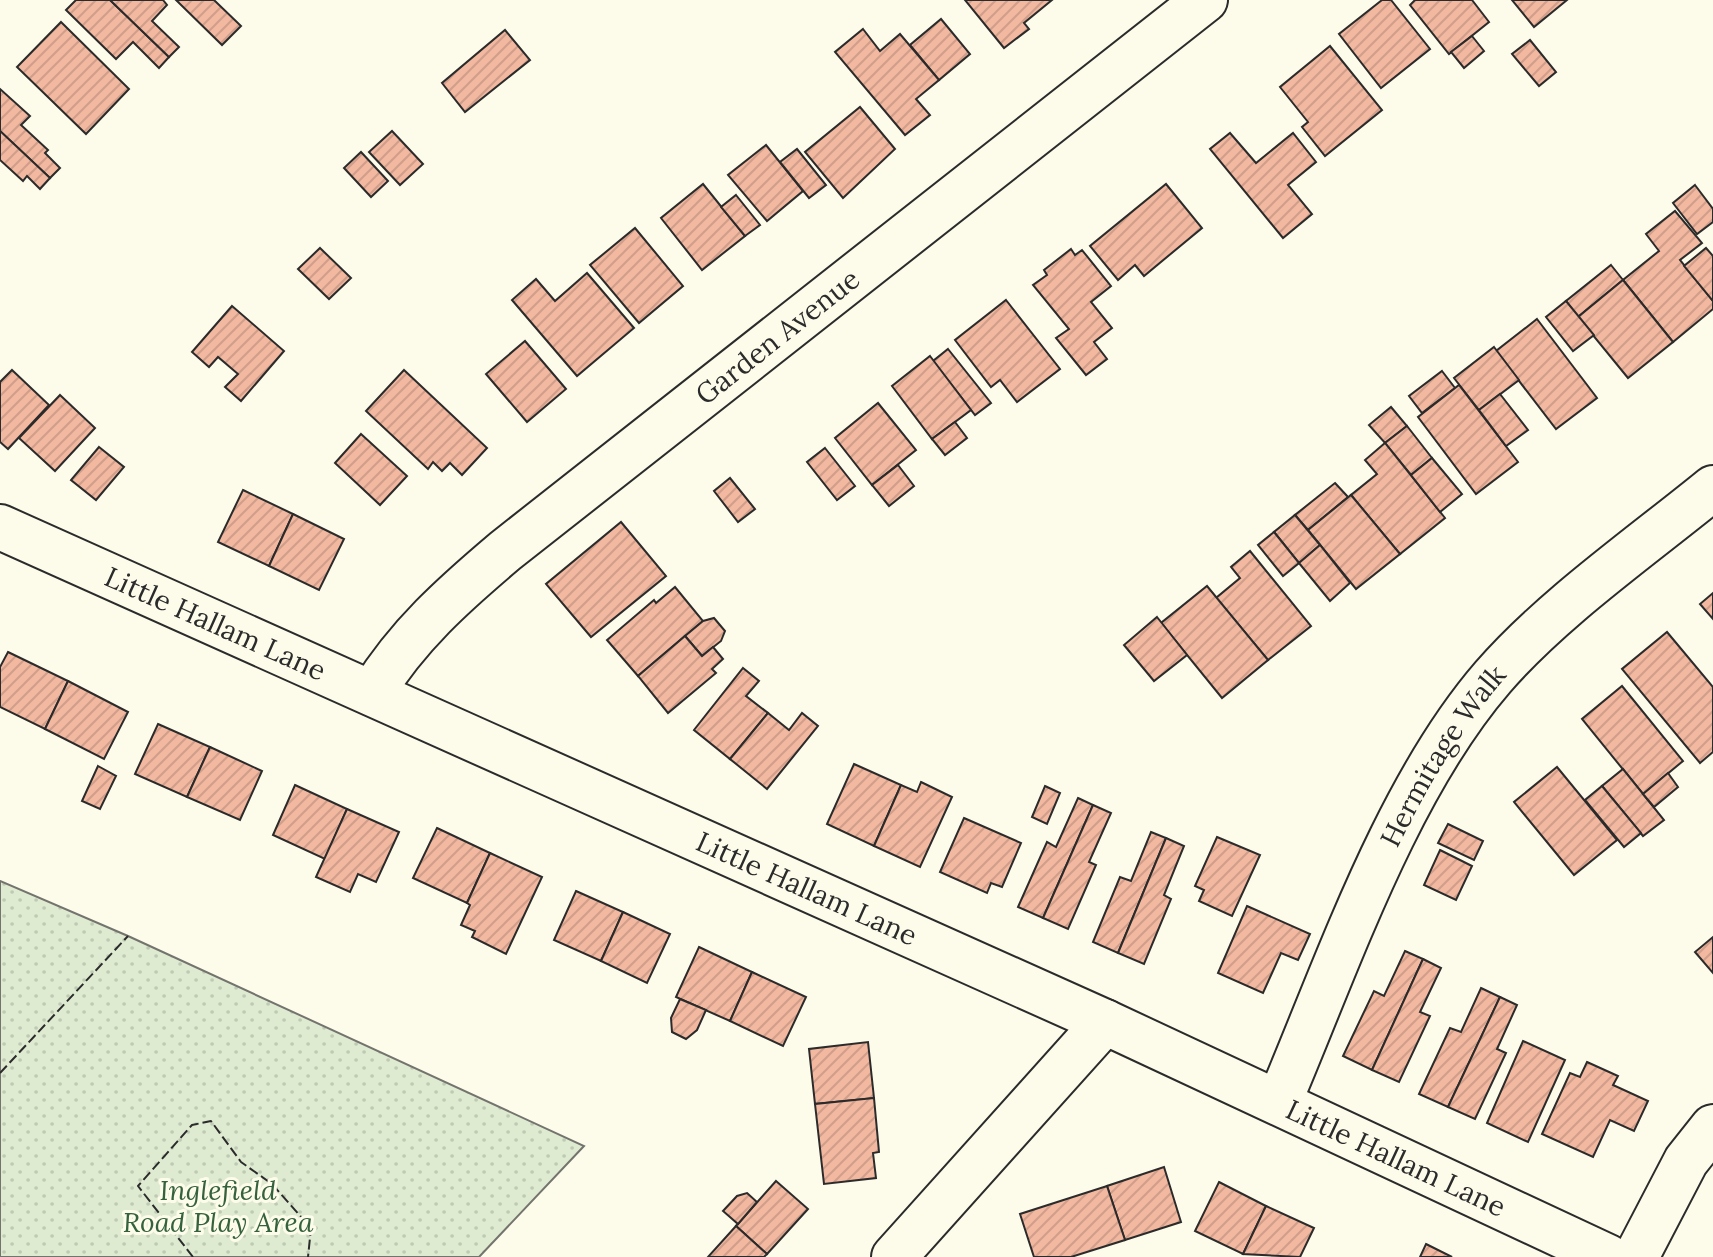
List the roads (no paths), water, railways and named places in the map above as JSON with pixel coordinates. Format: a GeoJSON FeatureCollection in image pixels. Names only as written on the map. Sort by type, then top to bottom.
{"type":"FeatureCollection","features":[{"type":"Feature","properties":{"kind":"street","name":"Garden Avenue"},"geometry":{"type":"LineString","coordinates":[[372,693],[413,634],[446,600],[1205,0]]}},
{"type":"Feature","properties":{"kind":"street","name":"Hermitage Walk"},"geometry":{"type":"LineString","coordinates":[[1279,1102],[1388,848],[1415,794],[1467,709],[1538,633],[1713,488]]}},
{"type":"Feature","properties":{"kind":"street","name":"Little Hallam Lane"},"geometry":{"type":"LineString","coordinates":[[0,527],[1105,1022],[1608,1257]]}},
{"type":"Feature","properties":{"kind":"street"},"geometry":{"type":"LineString","coordinates":[[894,1257],[1105,1022]]}},
{"type":"Feature","properties":{"kind":"street"},"geometry":{"type":"LineString","coordinates":[[1636,1257],[1686,1161],[1713,1127]]}},
{"type":"Feature","properties":{"kind":"park label","name":"Inglefield Road Play Area"},"geometry":{"type":"Point","coordinates":[218,1206]}}]}
